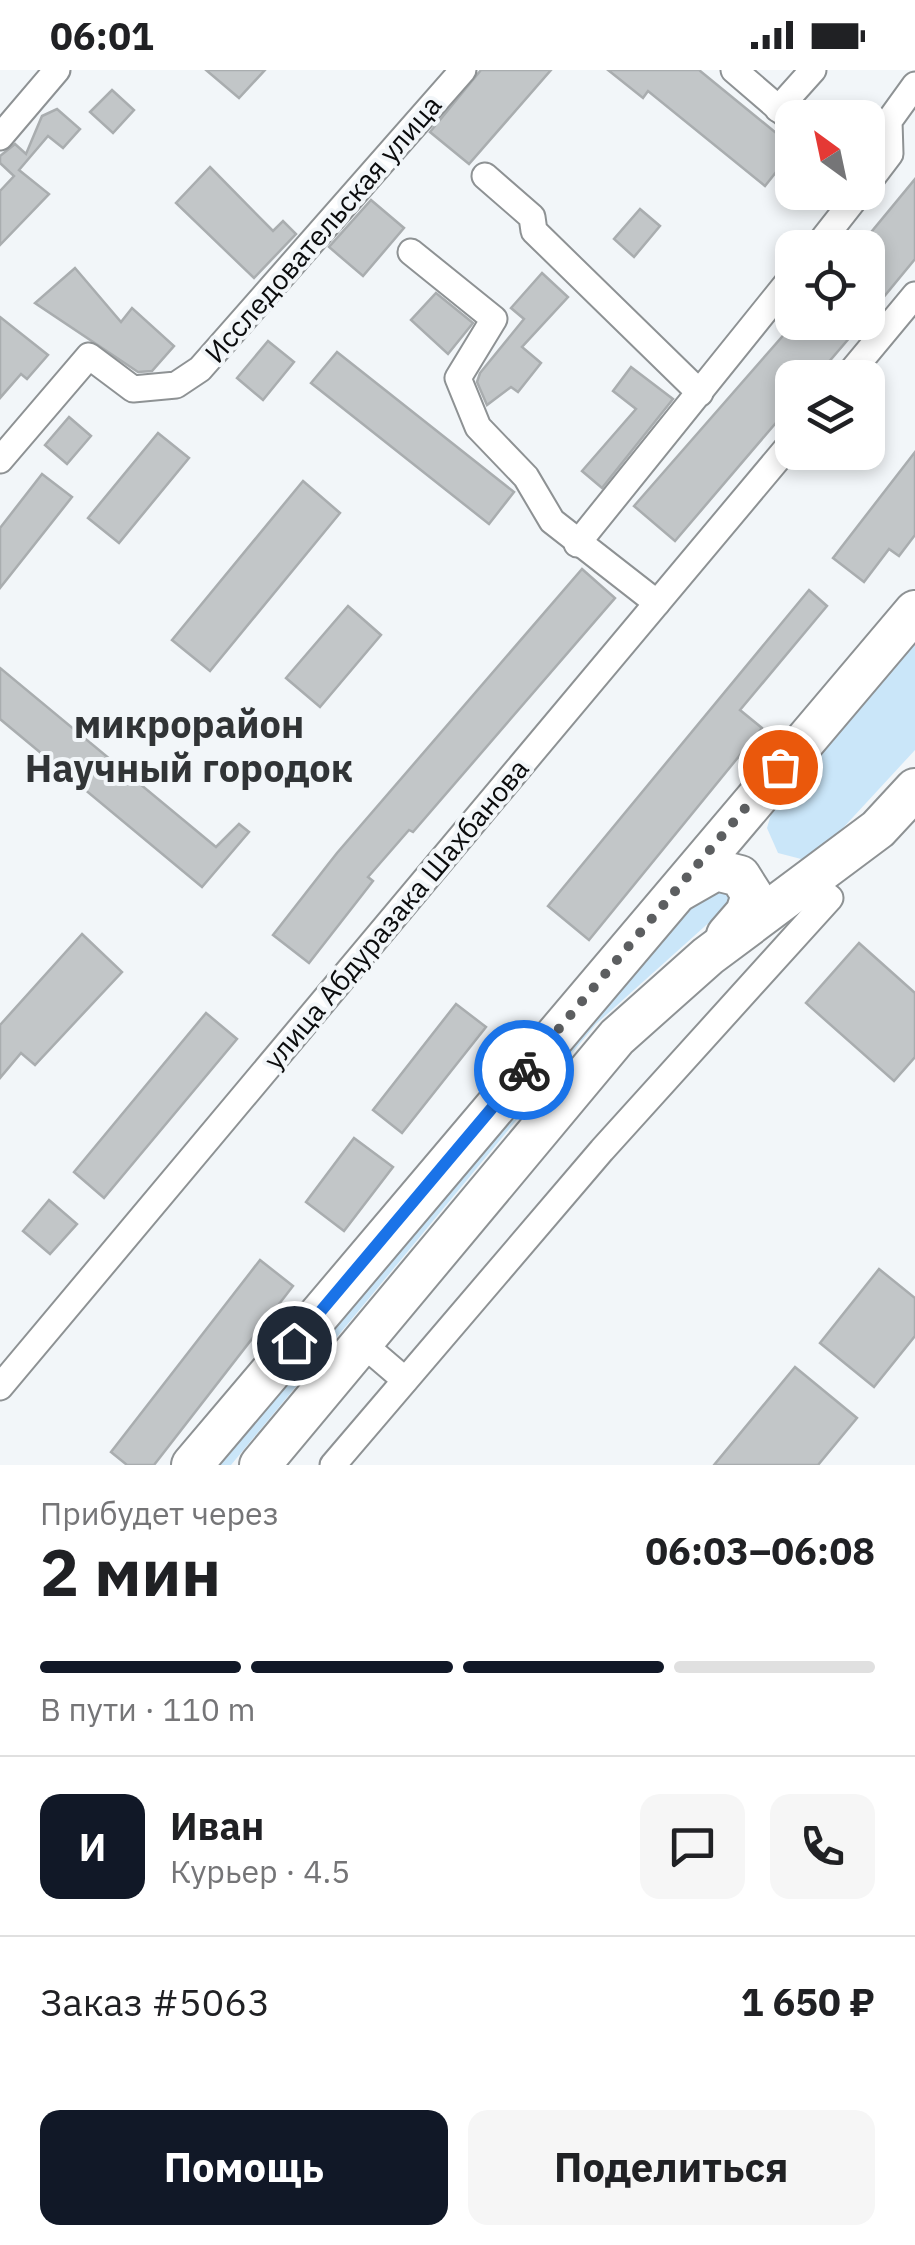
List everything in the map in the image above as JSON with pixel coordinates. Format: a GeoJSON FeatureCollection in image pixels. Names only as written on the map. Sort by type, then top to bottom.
{"type":"FeatureCollection","features":[{"type":"Feature","properties":{"kind":"highway"},"geometry":{"type":"LineString","coordinates":[[192,1465],[756,794],[915,611]]}},
{"type":"Feature","properties":{"kind":"highway"},"geometry":{"type":"LineString","coordinates":[[756,794],[745,816],[746,838],[752,853],[774,872],[809,882]]}},
{"type":"Feature","properties":{"kind":"highway"},"geometry":{"type":"LineString","coordinates":[[260,1465],[617,1037],[708,956],[809,882],[894,811]]}},
{"type":"Feature","properties":{"kind":"highway"},"geometry":{"type":"LineString","coordinates":[[666,901],[703,874],[716,870],[730,870],[748,886],[752,895],[746,913],[708,956]]}},
{"type":"Feature","properties":{"kind":"street"},"geometry":{"type":"LineString","coordinates":[[0,137],[57,70]]}},
{"type":"Feature","properties":{"kind":"street","name":"Исследовательская улица"},"geometry":{"type":"LineString","coordinates":[[0,460],[88,356],[133,389],[176,385],[200,369],[463,70]]}},
{"type":"Feature","properties":{"kind":"street"},"geometry":{"type":"LineString","coordinates":[[734,70],[775,106]]}},
{"type":"Feature","properties":{"kind":"street"},"geometry":{"type":"LineString","coordinates":[[794,100],[812,70]]}},
{"type":"Feature","properties":{"kind":"street"},"geometry":{"type":"LineString","coordinates":[[885,161],[890,154],[890,120],[915,86]]}},
{"type":"Feature","properties":{"kind":"street"},"geometry":{"type":"LineString","coordinates":[[485,176],[532,217],[534,231],[600,300],[700,393]]}},
{"type":"Feature","properties":{"kind":"street"},"geometry":{"type":"LineString","coordinates":[[830,230],[846,210]]}},
{"type":"Feature","properties":{"kind":"street"},"geometry":{"type":"LineString","coordinates":[[411,252],[494,319],[458,378],[478,427],[526,477],[552,521],[657,604]]}},
{"type":"Feature","properties":{"kind":"street"},"geometry":{"type":"LineString","coordinates":[[861,360],[915,296]]}},
{"type":"Feature","properties":{"kind":"street"},"geometry":{"type":"LineString","coordinates":[[577,544],[775,298]]}},
{"type":"Feature","properties":{"kind":"street","name":"улица Абдуразака Шахбанова"},"geometry":{"type":"LineString","coordinates":[[0,1386],[775,462]]}},
{"type":"Feature","properties":{"kind":"street"},"geometry":{"type":"LineString","coordinates":[[333,1465],[602,1150],[830,898],[809,882]]}},
{"type":"Feature","properties":{"kind":"street"},"geometry":{"type":"LineString","coordinates":[[363,1344],[405,1380]]}},
{"type":"Feature","properties":{"kind":"shaded area"},"geometry":{"type":"Polygon","coordinates":[[[915,642],[915,750],[818,855],[805,860],[778,853],[767,828],[771,814],[915,642]]]}},
{"type":"Feature","properties":{"kind":"shaded area"},"geometry":{"type":"Polygon","coordinates":[[[729,890],[729,901],[723,910],[596,1024],[231,1465],[213,1465],[691,893],[729,890]]]}},
{"type":"Feature","properties":{"kind":"building"},"geometry":{"type":"Polygon","coordinates":[[[206,70],[265,70],[239,98],[206,70]]]}},
{"type":"Feature","properties":{"kind":"building"},"geometry":{"type":"Polygon","coordinates":[[[481,70],[551,70],[469,164],[430,132],[481,70]]]}},
{"type":"Feature","properties":{"kind":"building"},"geometry":{"type":"Polygon","coordinates":[[[608,70],[699,70],[775,132],[775,173],[765,186],[648,91],[643,98],[608,70]]]}},
{"type":"Feature","properties":{"kind":"building"},"geometry":{"type":"Polygon","coordinates":[[[112,90],[134,110],[113,133],[90,112],[112,90]]]}},
{"type":"Feature","properties":{"kind":"building"},"geometry":{"type":"Polygon","coordinates":[[[57,109],[80,129],[63,148],[48,136],[19,170],[49,194],[0,245],[0,191],[14,176],[0,163],[0,156],[15,144],[26,154],[42,116],[57,109]]]}},
{"type":"Feature","properties":{"kind":"building"},"geometry":{"type":"Polygon","coordinates":[[[210,167],[273,231],[283,221],[296,234],[254,278],[176,203],[210,167]]]}},
{"type":"Feature","properties":{"kind":"building"},"geometry":{"type":"Polygon","coordinates":[[[915,179],[915,259],[885,295],[885,230],[873,230],[915,179]]]}},
{"type":"Feature","properties":{"kind":"building"},"geometry":{"type":"Polygon","coordinates":[[[371,200],[404,228],[363,276],[329,247],[371,200]]]}},
{"type":"Feature","properties":{"kind":"building"},"geometry":{"type":"Polygon","coordinates":[[[640,209],[660,226],[634,257],[614,239],[640,209]]]}},
{"type":"Feature","properties":{"kind":"building"},"geometry":{"type":"Polygon","coordinates":[[[75,268],[121,322],[132,308],[174,346],[152,371],[138,372],[35,303],[75,268]]]}},
{"type":"Feature","properties":{"kind":"building"},"geometry":{"type":"Polygon","coordinates":[[[542,273],[568,297],[522,347],[541,363],[518,392],[511,387],[487,405],[477,382],[480,373],[524,319],[511,308],[542,273]]]}},
{"type":"Feature","properties":{"kind":"building"},"geometry":{"type":"Polygon","coordinates":[[[436,293],[473,323],[448,354],[411,320],[436,293]]]}},
{"type":"Feature","properties":{"kind":"building"},"geometry":{"type":"Polygon","coordinates":[[[0,317],[48,355],[27,379],[21,374],[0,398],[0,317]]]}},
{"type":"Feature","properties":{"kind":"building"},"geometry":{"type":"Polygon","coordinates":[[[779,340],[848,340],[830,360],[775,360],[775,424],[675,541],[634,506],[779,340]]]}},
{"type":"Feature","properties":{"kind":"building"},"geometry":{"type":"Polygon","coordinates":[[[268,341],[294,362],[263,400],[237,378],[268,341]]]}},
{"type":"Feature","properties":{"kind":"building"},"geometry":{"type":"Polygon","coordinates":[[[337,352],[514,492],[489,524],[311,383],[337,352]]]}},
{"type":"Feature","properties":{"kind":"building"},"geometry":{"type":"Polygon","coordinates":[[[631,367],[673,399],[602,488],[582,471],[636,409],[613,391],[631,367]]]}},
{"type":"Feature","properties":{"kind":"building"},"geometry":{"type":"Polygon","coordinates":[[[69,417],[91,436],[67,464],[45,445],[69,417]]]}},
{"type":"Feature","properties":{"kind":"building"},"geometry":{"type":"Polygon","coordinates":[[[158,433],[189,458],[119,543],[88,518],[158,433]]]}},
{"type":"Feature","properties":{"kind":"building"},"geometry":{"type":"Polygon","coordinates":[[[915,452],[915,535],[899,556],[889,549],[864,582],[833,558],[915,452]]]}},
{"type":"Feature","properties":{"kind":"building"},"geometry":{"type":"Polygon","coordinates":[[[42,474],[72,497],[0,588],[0,528],[42,474]]]}},
{"type":"Feature","properties":{"kind":"building"},"geometry":{"type":"Polygon","coordinates":[[[303,481],[340,513],[210,671],[172,640],[303,481]]]}},
{"type":"Feature","properties":{"kind":"building"},"geometry":{"type":"Polygon","coordinates":[[[582,569],[615,598],[413,832],[409,830],[368,877],[373,881],[309,963],[273,935],[337,853],[582,569]]]}},
{"type":"Feature","properties":{"kind":"building"},"geometry":{"type":"Polygon","coordinates":[[[809,590],[827,606],[740,710],[762,728],[589,940],[548,906],[809,590]]]}},
{"type":"Feature","properties":{"kind":"building"},"geometry":{"type":"Polygon","coordinates":[[[348,606],[381,635],[320,707],[286,678],[348,606]]]}},
{"type":"Feature","properties":{"kind":"building"},"geometry":{"type":"Polygon","coordinates":[[[0,668],[216,847],[239,824],[249,832],[202,887],[0,719],[0,668]]]}},
{"type":"Feature","properties":{"kind":"building"},"geometry":{"type":"Polygon","coordinates":[[[82,934],[122,972],[35,1065],[21,1053],[0,1078],[0,1025],[82,934]]]}},
{"type":"Feature","properties":{"kind":"building"},"geometry":{"type":"Polygon","coordinates":[[[859,943],[915,993],[915,1057],[894,1081],[806,1003],[859,943]]]}},
{"type":"Feature","properties":{"kind":"building"},"geometry":{"type":"Polygon","coordinates":[[[456,1004],[486,1027],[402,1133],[373,1110],[456,1004]]]}},
{"type":"Feature","properties":{"kind":"building"},"geometry":{"type":"Polygon","coordinates":[[[206,1013],[237,1039],[104,1198],[74,1172],[206,1013]]]}},
{"type":"Feature","properties":{"kind":"building"},"geometry":{"type":"Polygon","coordinates":[[[354,1138],[393,1167],[344,1231],[306,1202],[354,1138]]]}},
{"type":"Feature","properties":{"kind":"building"},"geometry":{"type":"Polygon","coordinates":[[[49,1200],[77,1224],[50,1254],[23,1231],[49,1200]]]}},
{"type":"Feature","properties":{"kind":"building"},"geometry":{"type":"Polygon","coordinates":[[[260,1260],[293,1286],[154,1465],[127,1465],[111,1452],[260,1260]]]}},
{"type":"Feature","properties":{"kind":"building"},"geometry":{"type":"Polygon","coordinates":[[[879,1269],[915,1298],[915,1336],[874,1387],[820,1343],[879,1269]]]}},
{"type":"Feature","properties":{"kind":"building"},"geometry":{"type":"Polygon","coordinates":[[[795,1367],[857,1418],[818,1465],[714,1465],[795,1367]]]}},
{"type":"Feature","properties":{"kind":"way so far"},"geometry":{"type":"LineString","coordinates":[[524,1070],[780,767]]}},
{"type":"Feature","properties":{"kind":"district","name":"микрорайон Научный городок"},"geometry":{"type":"Point","coordinates":[189,747]}},
{"type":"Feature","properties":{"kind":"route"},"geometry":{"type":"LineString","coordinates":[[294,1343],[524,1070]]}}]}
